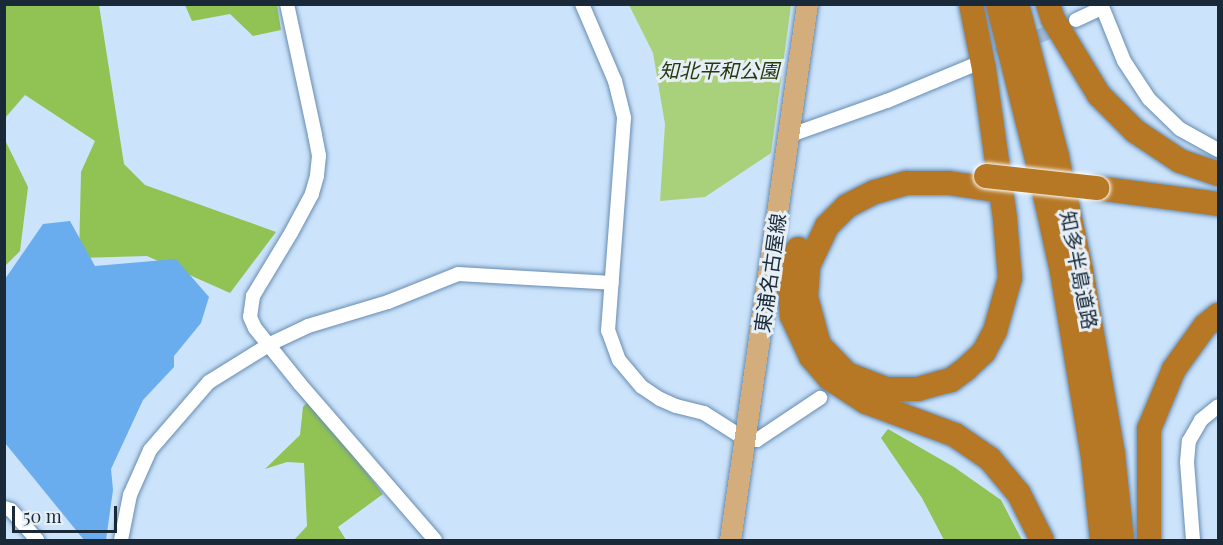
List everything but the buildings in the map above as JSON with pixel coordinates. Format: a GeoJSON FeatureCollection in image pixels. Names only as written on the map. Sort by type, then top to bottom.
{"type":"FeatureCollection","features":[{"type":"Feature","properties":{"kind":"highway"},"geometry":{"type":"LineString","coordinates":[[971,4],[985,81],[1005,219],[1010,278],[995,331],[984,352],[951,380],[918,389],[886,389],[847,374],[819,345],[806,297],[808,266],[827,226],[847,206],[875,192],[907,183],[987,182]]}},
{"type":"Feature","properties":{"kind":"highway","name":"知多半島道路"},"geometry":{"type":"LineString","coordinates":[[998,4],[1034,148],[1064,284],[1091,446],[1102,540]]}},
{"type":"Feature","properties":{"kind":"highway","name":"知多半島道路"},"geometry":{"type":"LineString","coordinates":[[1017,4],[1057,158],[1082,270],[1111,443],[1122,540]]}},
{"type":"Feature","properties":{"kind":"highway"},"geometry":{"type":"LineString","coordinates":[[1048,4],[1053,19],[1100,95],[1135,131],[1180,161],[1218,174]]}},
{"type":"Feature","properties":{"kind":"highway"},"geometry":{"type":"LineString","coordinates":[[1042,540],[1019,494],[990,459],[955,435],[866,402],[829,378],[810,357],[792,316],[790,282],[798,249],[813,225],[828,208],[848,192],[881,178],[911,171],[933,171],[987,182],[1098,196],[1218,204]]}},
{"type":"Feature","properties":{"kind":"highway"},"geometry":{"type":"LineString","coordinates":[[1098,196],[1218,220]]}},
{"type":"Feature","properties":{"kind":"highway"},"geometry":{"type":"LineString","coordinates":[[1149,540],[1149,429],[1174,369],[1205,326],[1218,315]]}},
{"type":"Feature","properties":{"kind":"main road","name":"東浦名古屋線"},"geometry":{"type":"LineString","coordinates":[[730,540],[807,4]]}},
{"type":"Feature","properties":{"kind":"street"},"geometry":{"type":"LineString","coordinates":[[287,4],[319,156],[312,194],[253,296],[250,317],[255,328],[300,384],[435,540]]}},
{"type":"Feature","properties":{"kind":"street"},"geometry":{"type":"LineString","coordinates":[[582,4],[615,81],[624,118],[608,330],[619,360],[642,387],[676,406],[704,413],[745,439],[757,440],[820,398]]}},
{"type":"Feature","properties":{"kind":"street"},"geometry":{"type":"LineString","coordinates":[[1076,20],[1102,6],[1124,61],[1149,99],[1180,129],[1218,150]]}},
{"type":"Feature","properties":{"kind":"street"},"geometry":{"type":"LineString","coordinates":[[788,136],[887,101],[976,64]]}},
{"type":"Feature","properties":{"kind":"street"},"geometry":{"type":"LineString","coordinates":[[121,540],[130,495],[150,450],[209,382],[270,344],[308,326],[388,302],[458,274],[612,283]]}},
{"type":"Feature","properties":{"kind":"street"},"geometry":{"type":"LineString","coordinates":[[1193,540],[1187,462],[1189,441],[1201,420],[1218,406]]}},
{"type":"Feature","properties":{"kind":"street"},"geometry":{"type":"LineString","coordinates":[[4,508],[10,510],[37,540]]}},
{"type":"Feature","properties":{"kind":"green space"},"geometry":{"type":"Polygon","coordinates":[[[5,5],[99,5],[124,164],[145,185],[276,232],[230,293],[147,256],[79,258],[81,172],[95,141],[25,95],[5,118],[5,5]]]}},
{"type":"Feature","properties":{"kind":"green space"},"geometry":{"type":"Polygon","coordinates":[[[185,5],[277,5],[281,30],[253,36],[230,14],[192,21],[185,5]]]}},
{"type":"Feature","properties":{"kind":"green space","name":"知北平和公園"},"geometry":{"type":"Polygon","coordinates":[[[629,5],[791,5],[771,153],[705,197],[660,201],[665,124],[653,53],[629,5]]]}},
{"type":"Feature","properties":{"kind":"green space"},"geometry":{"type":"Polygon","coordinates":[[[5,140],[28,187],[20,251],[5,266],[5,140]]]}},
{"type":"Feature","properties":{"kind":"green space"},"geometry":{"type":"Polygon","coordinates":[[[310,399],[383,494],[338,527],[346,540],[294,540],[307,526],[304,463],[287,462],[265,469],[300,435],[303,407],[310,399]]]}},
{"type":"Feature","properties":{"kind":"green space"},"geometry":{"type":"Polygon","coordinates":[[[888,429],[954,467],[1001,500],[1022,540],[944,540],[922,498],[881,438],[888,429]]]}},
{"type":"Feature","properties":{"kind":"water"},"geometry":{"type":"Polygon","coordinates":[[[70,221],[95,266],[176,259],[209,297],[201,323],[174,356],[174,367],[143,400],[111,469],[113,490],[106,540],[84,540],[5,443],[5,279],[43,224],[70,221]]]}},
{"type":"Feature","properties":{"kind":"tunnel"},"geometry":{"type":"LineString","coordinates":[[978,63],[1076,20]]}}]}
